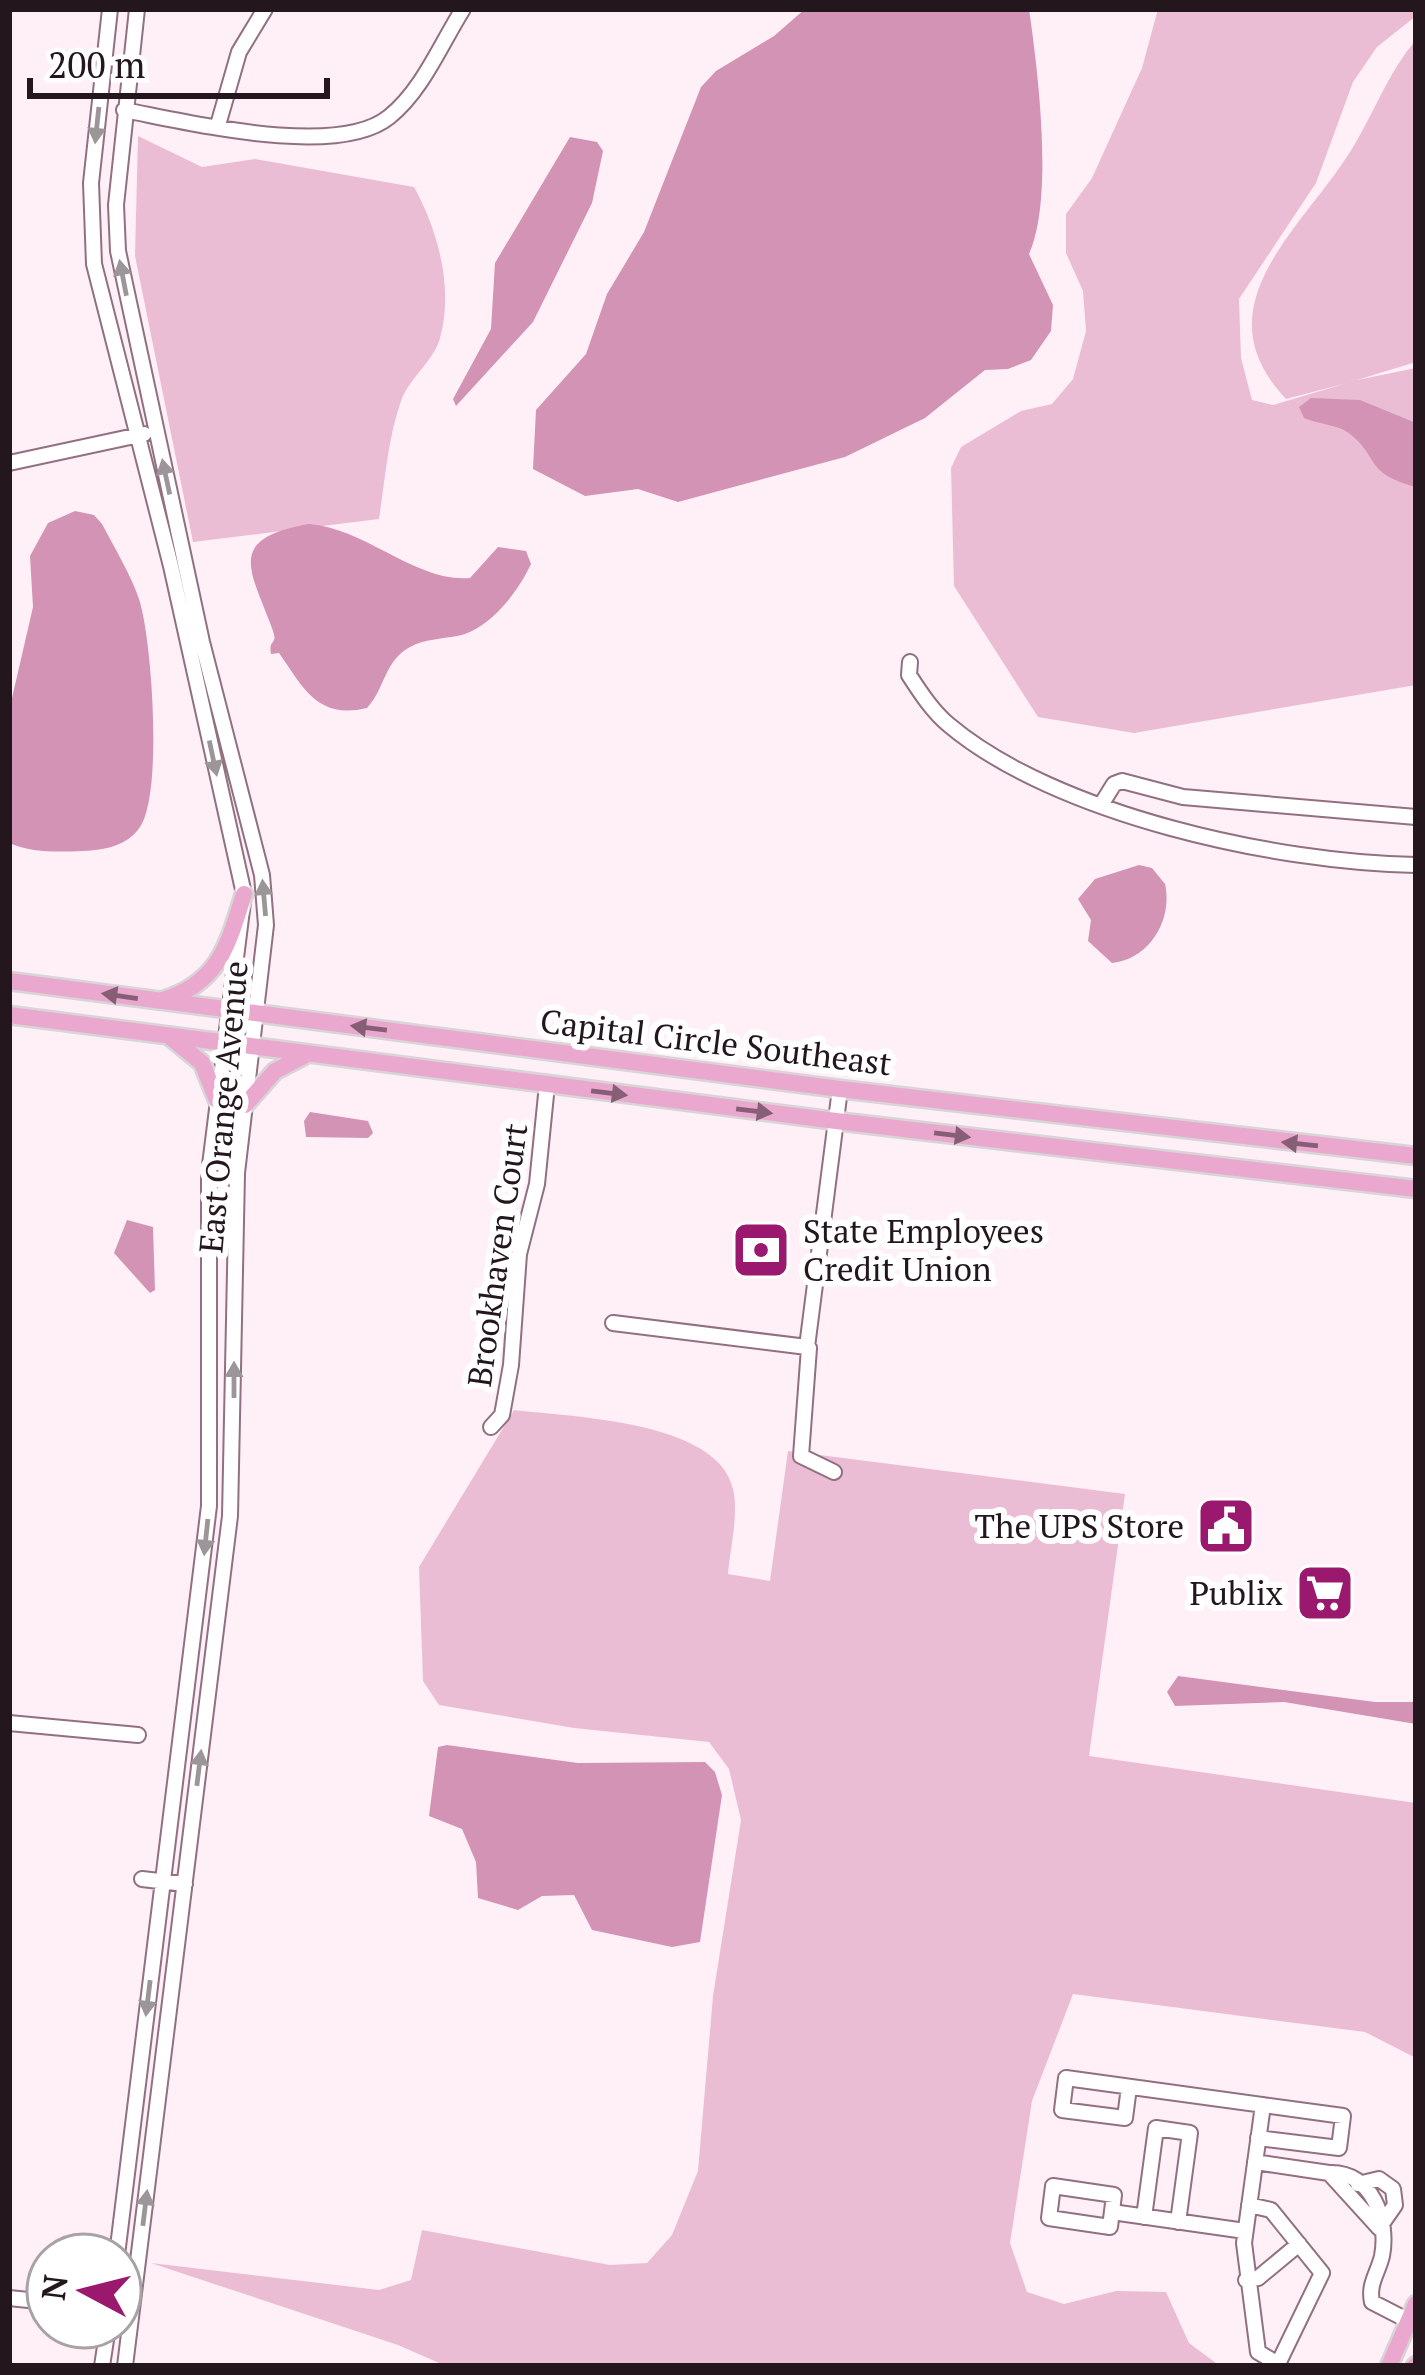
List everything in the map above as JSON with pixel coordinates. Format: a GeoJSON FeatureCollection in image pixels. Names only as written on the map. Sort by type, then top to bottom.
{"type":"FeatureCollection","features":[{"type":"Feature","properties":{"kind":"main road"},"geometry":{"type":"LineString","coordinates":[[159,1001],[210,976],[227,948],[244,894]]}},
{"type":"Feature","properties":{"kind":"main road","name":"Capital Circle Southeast"},"geometry":{"type":"LineString","coordinates":[[9,981],[840,1089],[1416,1156]]}},
{"type":"Feature","properties":{"kind":"main road","name":"Capital Circle Southeast"},"geometry":{"type":"LineString","coordinates":[[9,1015],[836,1121],[1416,1189]]}},
{"type":"Feature","properties":{"kind":"main road"},"geometry":{"type":"LineString","coordinates":[[168,1036],[202,1063],[218,1100]]}},
{"type":"Feature","properties":{"kind":"main road"},"geometry":{"type":"LineString","coordinates":[[245,1105],[275,1071],[307,1055]]}},
{"type":"Feature","properties":{"kind":"main road"},"geometry":{"type":"LineString","coordinates":[[1389,2366],[1412,2312]]}},
{"type":"Feature","properties":{"kind":"street","name":"East Orange Avenue"},"geometry":{"type":"LineString","coordinates":[[110,9],[89,220],[106,328],[244,894],[208,1213],[212,1461],[120,2231]]}},
{"type":"Feature","properties":{"kind":"street","name":"East Orange Avenue"},"geometry":{"type":"LineString","coordinates":[[137,9],[124,110],[118,251],[202,642],[262,875],[266,925],[237,1173],[230,1516],[137,2231]]}},
{"type":"Feature","properties":{"kind":"street"},"geometry":{"type":"LineString","coordinates":[[218,125],[239,52],[265,9]]}},
{"type":"Feature","properties":{"kind":"street"},"geometry":{"type":"LineString","coordinates":[[124,110],[325,136],[366,131],[409,97],[463,9]]}},
{"type":"Feature","properties":{"kind":"street"},"geometry":{"type":"LineString","coordinates":[[9,464],[155,430]]}},
{"type":"Feature","properties":{"kind":"street"},"geometry":{"type":"LineString","coordinates":[[910,662],[909,676],[945,723],[982,749],[1101,805],[1203,838],[1343,862],[1416,865]]}},
{"type":"Feature","properties":{"kind":"street"},"geometry":{"type":"LineString","coordinates":[[1101,805],[1114,784],[1122,781],[1183,797],[1416,817]]}},
{"type":"Feature","properties":{"kind":"street","name":"Brookhaven Court"},"geometry":{"type":"LineString","coordinates":[[490,1427],[502,1415],[511,1365],[519,1254],[537,1184],[547,1085]]}},
{"type":"Feature","properties":{"kind":"street"},"geometry":{"type":"LineString","coordinates":[[835,1472],[801,1456],[808,1347],[840,1089]]}},
{"type":"Feature","properties":{"kind":"street"},"geometry":{"type":"LineString","coordinates":[[613,1323],[808,1347]]}},
{"type":"Feature","properties":{"kind":"street"},"geometry":{"type":"LineString","coordinates":[[9,1723],[138,1735]]}},
{"type":"Feature","properties":{"kind":"street"},"geometry":{"type":"LineString","coordinates":[[142,1880],[185,1884]]}},
{"type":"Feature","properties":{"kind":"street"},"geometry":{"type":"LineString","coordinates":[[1129,2087],[1125,2118],[1062,2110],[1066,2078],[1343,2116],[1339,2148],[1258,2138]]}},
{"type":"Feature","properties":{"kind":"street"},"geometry":{"type":"LineString","coordinates":[[1249,2205],[1271,2210],[1319,2267],[1322,2279],[1277,2365],[1258,2352],[1246,2281],[1245,2231],[1263,2105]]}},
{"type":"Feature","properties":{"kind":"street"},"geometry":{"type":"LineString","coordinates":[[1144,2217],[1156,2128],[1190,2133],[1178,2222]]}},
{"type":"Feature","properties":{"kind":"street"},"geometry":{"type":"LineString","coordinates":[[1255,2162],[1329,2173],[1354,2187],[1380,2211],[1382,2249],[1371,2287],[1372,2302],[1412,2312]]}},
{"type":"Feature","properties":{"kind":"street"},"geometry":{"type":"LineString","coordinates":[[1053,2186],[1114,2195],[1112,2212],[1110,2227],[1048,2218],[1053,2186]]}},
{"type":"Feature","properties":{"kind":"street"},"geometry":{"type":"LineString","coordinates":[[1112,2212],[1245,2231]]}},
{"type":"Feature","properties":{"kind":"street"},"geometry":{"type":"LineString","coordinates":[[1246,2281],[1258,2278],[1299,2244]]}},
{"type":"Feature","properties":{"kind":"shaded area"},"geometry":{"type":"Polygon","coordinates":[[[805,9],[1029,9],[1040,99],[1042,169],[1037,230],[1029,254],[1053,305],[1051,331],[1031,360],[1008,369],[985,370],[925,418],[845,457],[678,502],[638,489],[585,496],[533,469],[536,410],[586,354],[607,294],[644,232],[701,87],[716,71],[774,36],[805,9]]]}},
{"type":"Feature","properties":{"kind":"shaded area"},"geometry":{"type":"Polygon","coordinates":[[[1158,9],[1416,9],[1416,16],[1377,47],[1353,82],[1316,183],[1239,299],[1241,358],[1252,400],[1273,405],[1347,383],[1286,399],[1262,365],[1252,333],[1255,301],[1285,241],[1350,152],[1416,40],[1416,362],[1357,380],[1416,368],[1416,685],[1134,733],[1038,717],[954,586],[951,468],[961,447],[1021,411],[1052,404],[1073,379],[1086,331],[1083,291],[1066,253],[1066,214],[1092,178],[1142,68],[1158,9]]]}},
{"type":"Feature","properties":{"kind":"shaded area"},"geometry":{"type":"Polygon","coordinates":[[[138,136],[202,167],[255,159],[414,187],[441,260],[444,319],[437,346],[401,401],[379,519],[193,542],[135,256],[138,136]]]}},
{"type":"Feature","properties":{"kind":"shaded area"},"geometry":{"type":"Polygon","coordinates":[[[570,137],[597,142],[603,151],[592,203],[533,322],[456,406],[453,399],[491,329],[495,263],[570,137]]]}},
{"type":"Feature","properties":{"kind":"shaded area"},"geometry":{"type":"Polygon","coordinates":[[[1311,398],[1360,400],[1416,423],[1416,487],[1380,470],[1345,431],[1304,418],[1299,407],[1311,398]]]}},
{"type":"Feature","properties":{"kind":"shaded area"},"geometry":{"type":"Polygon","coordinates":[[[75,511],[94,515],[102,524],[139,599],[151,680],[153,751],[147,809],[135,833],[107,848],[55,852],[9,843],[9,711],[33,607],[30,556],[48,523],[75,511]]]}},
{"type":"Feature","properties":{"kind":"shaded area"},"geometry":{"type":"Polygon","coordinates":[[[309,524],[350,535],[450,577],[470,578],[498,547],[526,551],[531,564],[491,618],[469,632],[410,647],[390,667],[367,708],[336,709],[313,698],[279,653],[271,654],[274,636],[252,574],[254,548],[264,538],[309,524]]]}},
{"type":"Feature","properties":{"kind":"shaded area"},"geometry":{"type":"Polygon","coordinates":[[[1139,865],[1152,868],[1165,884],[1162,923],[1137,954],[1112,963],[1088,941],[1091,920],[1078,899],[1095,879],[1139,865]]]}},
{"type":"Feature","properties":{"kind":"shaded area"},"geometry":{"type":"Polygon","coordinates":[[[310,1112],[368,1121],[373,1133],[368,1138],[306,1137],[304,1121],[310,1112]]]}},
{"type":"Feature","properties":{"kind":"shaded area"},"geometry":{"type":"Polygon","coordinates":[[[127,1220],[153,1227],[155,1290],[150,1293],[114,1253],[127,1220]]]}},
{"type":"Feature","properties":{"kind":"shaded area"},"geometry":{"type":"Polygon","coordinates":[[[514,1410],[639,1426],[700,1449],[722,1466],[733,1489],[735,1520],[728,1574],[770,1581],[788,1451],[1125,1494],[1089,1756],[1416,1803],[1416,2058],[1365,2032],[1073,1994],[1032,2101],[1010,2243],[1027,2292],[1064,2304],[1116,2291],[1166,2292],[1189,2343],[1220,2366],[446,2366],[398,2345],[151,2263],[379,2290],[411,2280],[422,2230],[610,2265],[647,2263],[672,2235],[698,2171],[713,1996],[741,1820],[729,1769],[709,1742],[574,1728],[439,1705],[423,1681],[419,1567],[514,1410]]]}},
{"type":"Feature","properties":{"kind":"shaded area"},"geometry":{"type":"Polygon","coordinates":[[[1178,1676],[1375,1702],[1416,1702],[1416,1724],[1284,1702],[1175,1706],[1167,1692],[1178,1676]]]}},
{"type":"Feature","properties":{"kind":"shaded area"},"geometry":{"type":"Polygon","coordinates":[[[438,1747],[578,1763],[705,1762],[715,1772],[722,1795],[700,1942],[672,1947],[592,1930],[574,1895],[542,1896],[518,1910],[478,1898],[476,1862],[462,1829],[429,1816],[438,1747]]]}},
{"type":"Feature","properties":{"kind":"place","name":"State Employees Credit Union"},"geometry":{"type":"Point","coordinates":[761,1250]}},
{"type":"Feature","properties":{"kind":"place","name":"The UPS Store"},"geometry":{"type":"Point","coordinates":[1226,1526]}},
{"type":"Feature","properties":{"kind":"place","name":"Publix"},"geometry":{"type":"Point","coordinates":[1325,1593]}}]}
